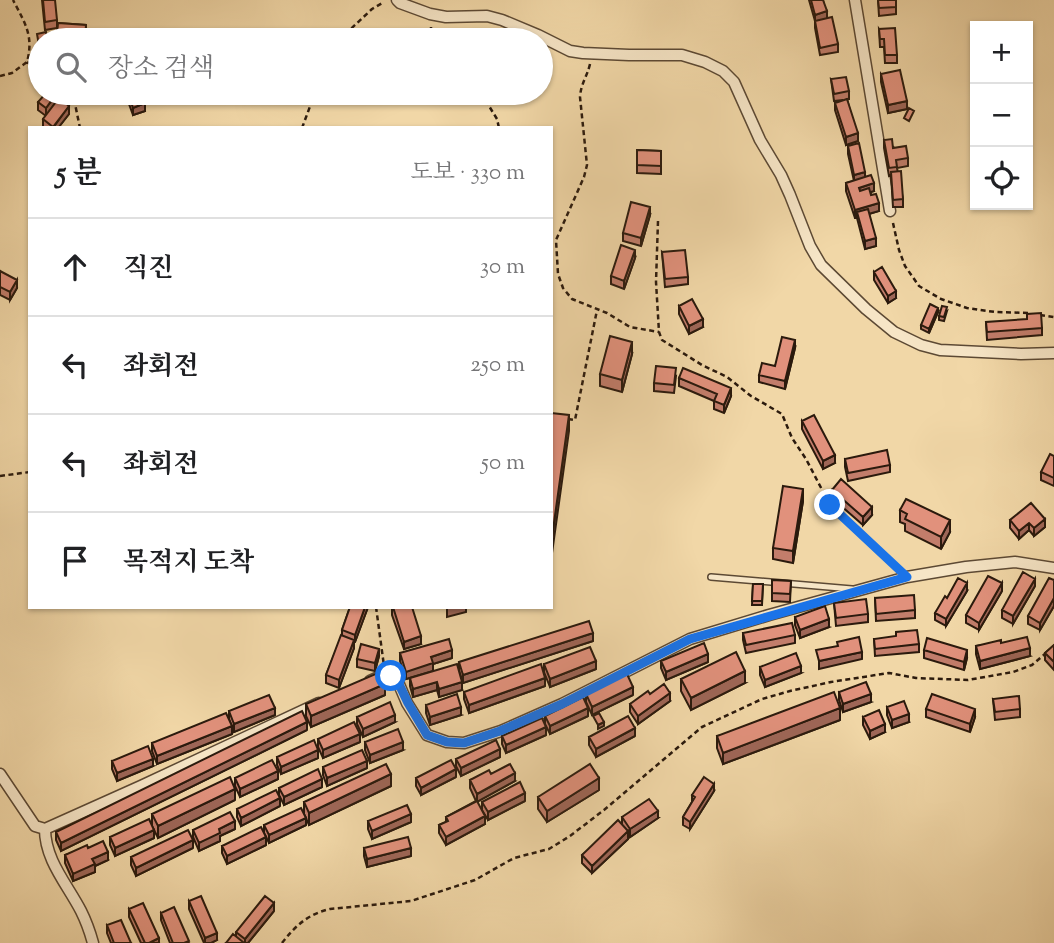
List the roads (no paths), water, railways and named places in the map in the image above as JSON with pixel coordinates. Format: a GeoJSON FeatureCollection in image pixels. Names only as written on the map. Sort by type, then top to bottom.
{"type":"FeatureCollection","features":[{"type":"Feature","properties":{"kind":"street"},"geometry":{"type":"LineString","coordinates":[[397,0],[430,14],[446,17],[487,16],[520,28]]}},
{"type":"Feature","properties":{"kind":"street"},"geometry":{"type":"LineString","coordinates":[[855,0],[890,211]]}},
{"type":"Feature","properties":{"kind":"street"},"geometry":{"type":"LineString","coordinates":[[553,43],[570,51],[591,53],[682,55],[705,62],[732,78],[821,265],[850,295],[894,332],[921,345],[940,350],[1054,353]]}},
{"type":"Feature","properties":{"kind":"street"},"geometry":{"type":"LineString","coordinates":[[358,686],[381,676],[391,676],[398,682],[427,735],[447,742],[464,743],[500,731],[562,704],[690,639],[907,577],[1015,562],[1054,568]]}},
{"type":"Feature","properties":{"kind":"street"},"geometry":{"type":"LineString","coordinates":[[0,774],[35,826],[46,829],[325,700]]}},
{"type":"Feature","properties":{"kind":"street"},"geometry":{"type":"LineString","coordinates":[[46,829],[49,854],[81,912],[93,943]]}},
{"type":"Feature","properties":{"kind":"lane"},"geometry":{"type":"LineString","coordinates":[[711,576],[859,589]]}}]}
